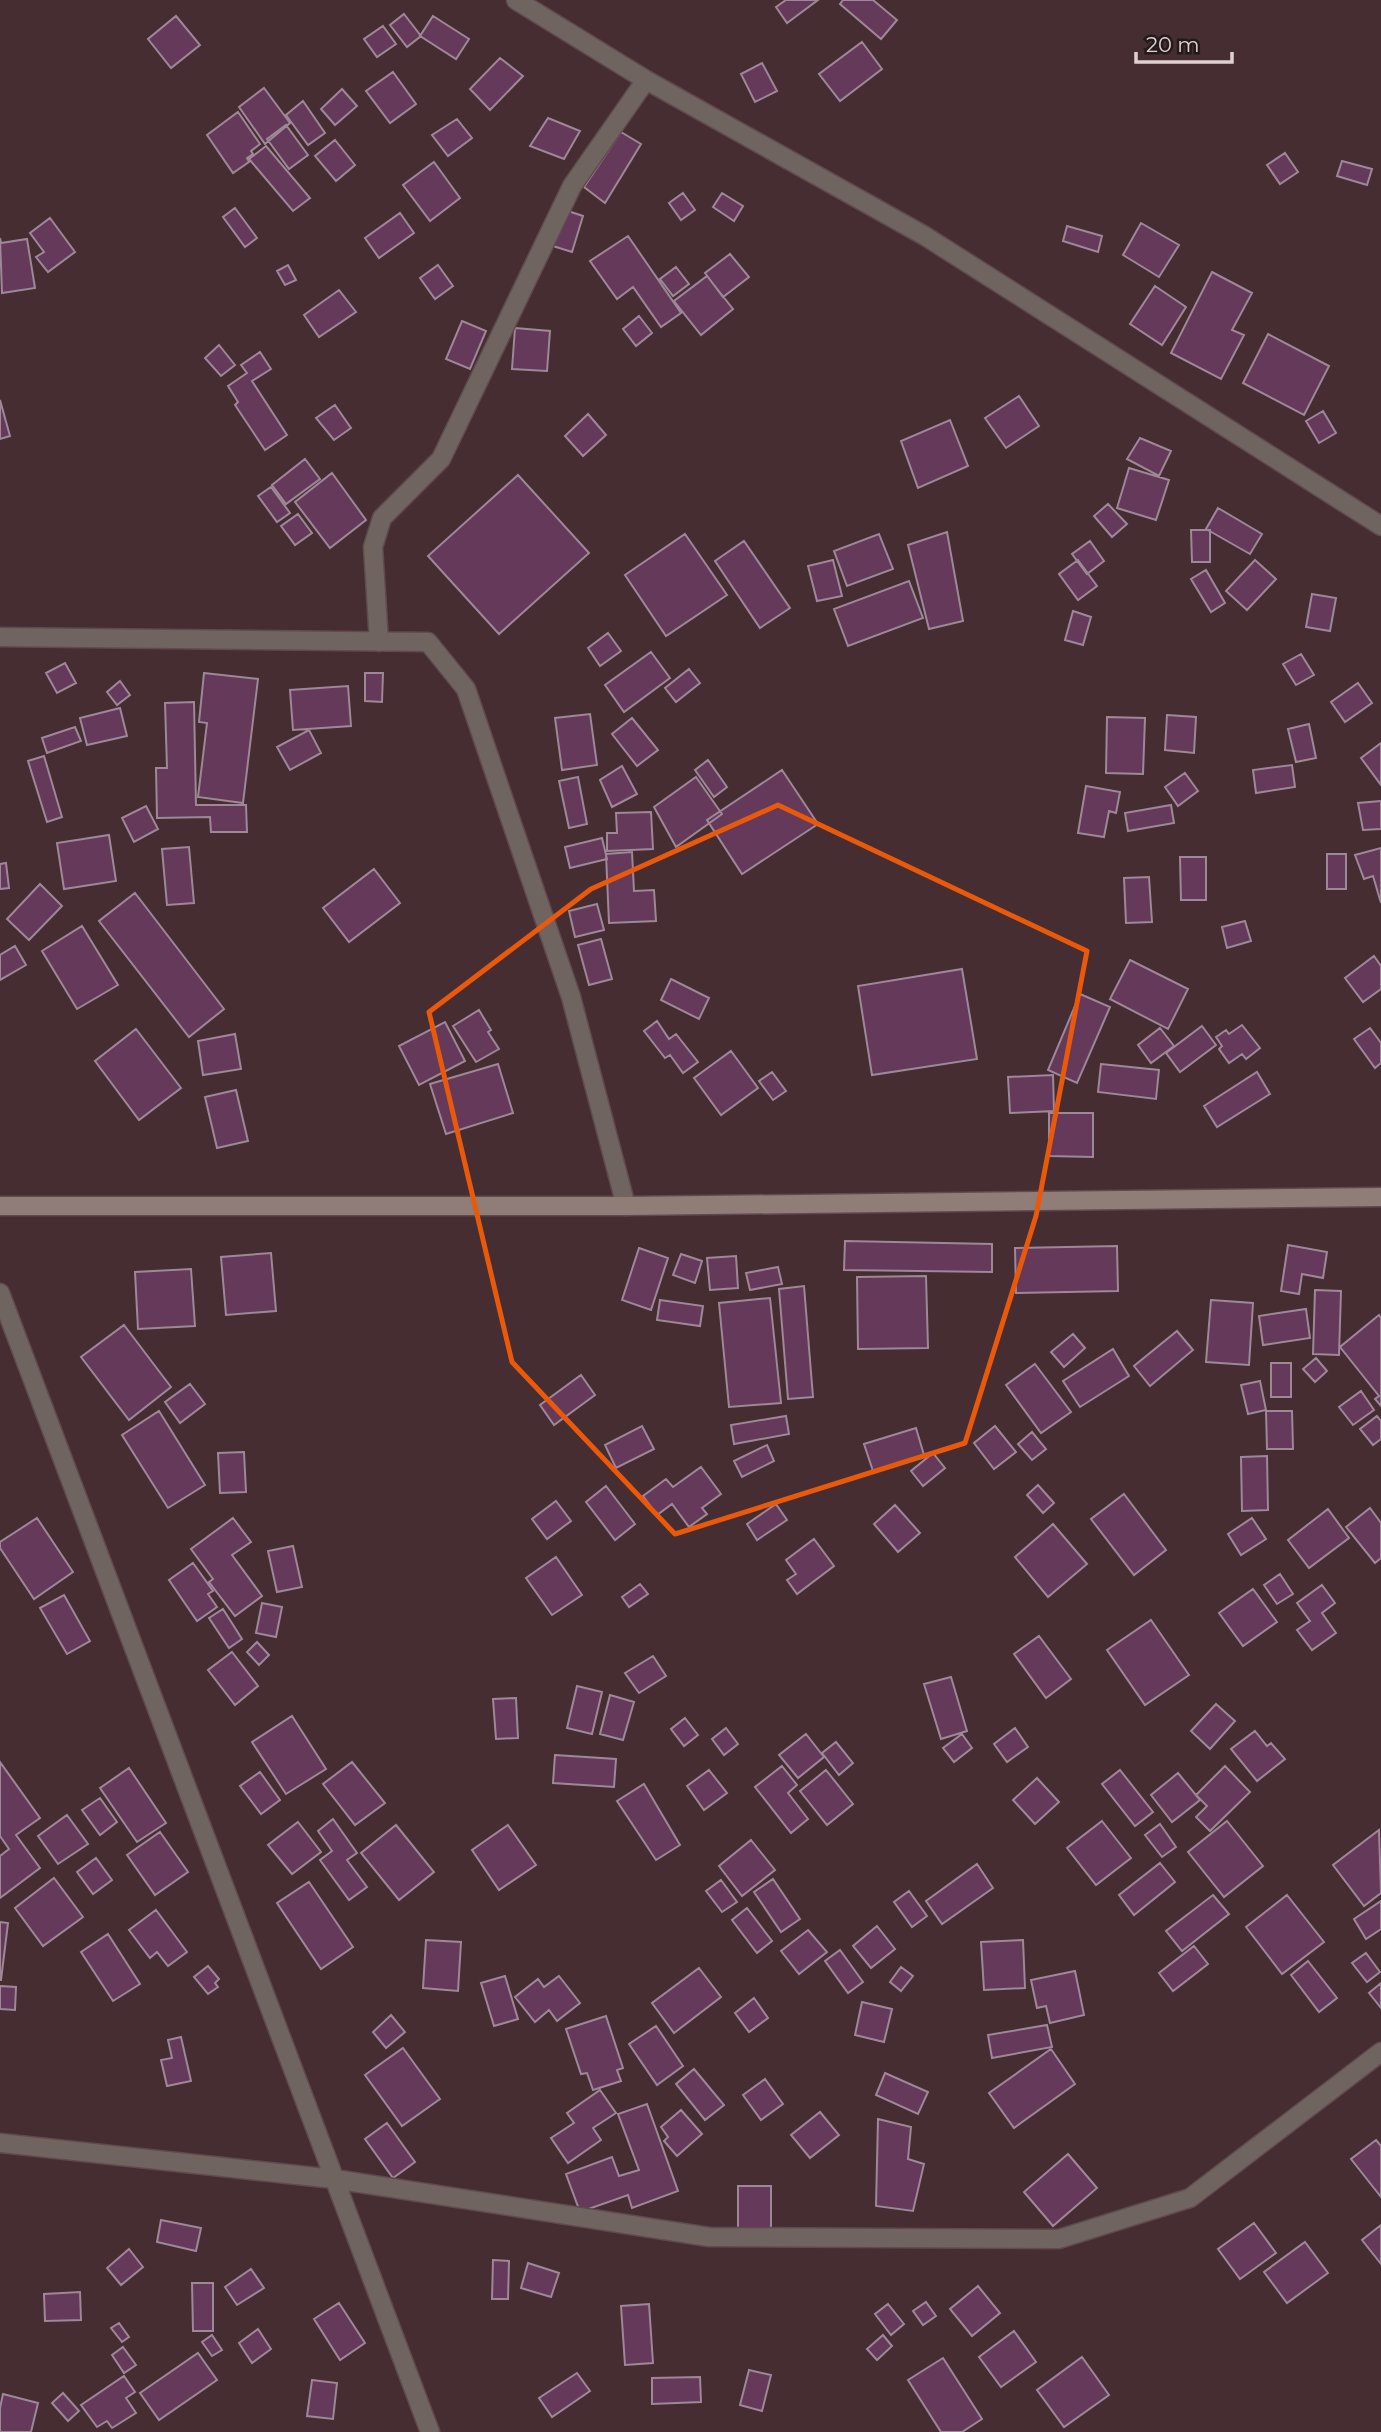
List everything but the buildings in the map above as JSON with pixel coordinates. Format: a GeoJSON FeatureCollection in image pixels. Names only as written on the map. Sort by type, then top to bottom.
{"type":"FeatureCollection","features":[{"type":"Feature","properties":{"kind":"main road"},"geometry":{"type":"LineString","coordinates":[[0,1206],[626,1206],[1381,1196]]}},
{"type":"Feature","properties":{"kind":"street"},"geometry":{"type":"LineString","coordinates":[[516,0],[646,80],[925,236],[1381,526]]}},
{"type":"Feature","properties":{"kind":"street"},"geometry":{"type":"LineString","coordinates":[[379,642],[373,547],[382,518],[441,459],[572,186],[646,80]]}},
{"type":"Feature","properties":{"kind":"street"},"geometry":{"type":"LineString","coordinates":[[0,638],[428,642],[466,690],[571,997],[626,1206]]}},
{"type":"Feature","properties":{"kind":"street"},"geometry":{"type":"LineString","coordinates":[[0,1293],[430,2432]]}},
{"type":"Feature","properties":{"kind":"street"},"geometry":{"type":"LineString","coordinates":[[0,2143],[334,2179],[709,2237],[1059,2239],[1190,2197],[1381,2052]]}},
{"type":"Feature","properties":{"kind":"highlighted area"},"geometry":{"type":"Polygon","coordinates":[[[778,805],[1087,951],[1036,1216],[965,1443],[675,1534],[512,1362],[429,1012],[591,889],[778,805]]]}}]}
